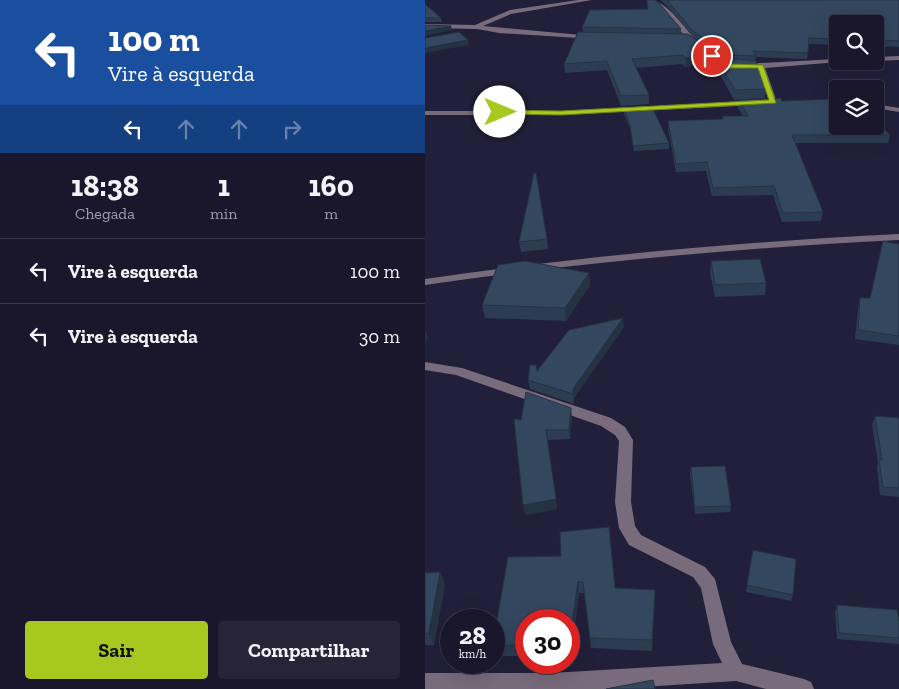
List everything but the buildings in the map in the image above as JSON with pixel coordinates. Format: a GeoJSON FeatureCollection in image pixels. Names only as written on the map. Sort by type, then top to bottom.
{"type":"FeatureCollection","features":[{"type":"Feature","properties":{"kind":"street"},"geometry":{"type":"LineString","coordinates":[[453,34],[477,27],[510,12],[589,0]]}},
{"type":"Feature","properties":{"kind":"street"},"geometry":{"type":"LineString","coordinates":[[653,0],[663,7],[690,38],[706,51]]}},
{"type":"Feature","properties":{"kind":"street"},"geometry":{"type":"LineString","coordinates":[[425,26],[477,27],[507,32],[596,38]]}},
{"type":"Feature","properties":{"kind":"street"},"geometry":{"type":"LineString","coordinates":[[682,39],[690,38]]}},
{"type":"Feature","properties":{"kind":"street"},"geometry":{"type":"LineString","coordinates":[[884,58],[899,58]]}},
{"type":"Feature","properties":{"kind":"street"},"geometry":{"type":"LineString","coordinates":[[734,66],[829,62]]}},
{"type":"Feature","properties":{"kind":"street"},"geometry":{"type":"LineString","coordinates":[[425,113],[561,113],[777,102],[760,66]]}},
{"type":"Feature","properties":{"kind":"street"},"geometry":{"type":"LineString","coordinates":[[884,108],[899,110]]}},
{"type":"Feature","properties":{"kind":"street"},"geometry":{"type":"LineString","coordinates":[[425,282],[531,267],[762,244],[899,237]]}},
{"type":"Feature","properties":{"kind":"street"},"geometry":{"type":"LineString","coordinates":[[425,366],[457,371],[606,422],[620,431],[625,440],[623,502],[627,528],[635,540],[699,572],[709,585],[722,644],[736,672]]}},
{"type":"Feature","properties":{"kind":"street"},"geometry":{"type":"LineString","coordinates":[[425,683],[551,683],[736,672],[804,689]]}},
{"type":"Feature","properties":{"kind":"route"},"geometry":{"type":"LineString","coordinates":[[500,112],[561,113],[773,102],[760,66],[729,66],[712,56]]}}]}
